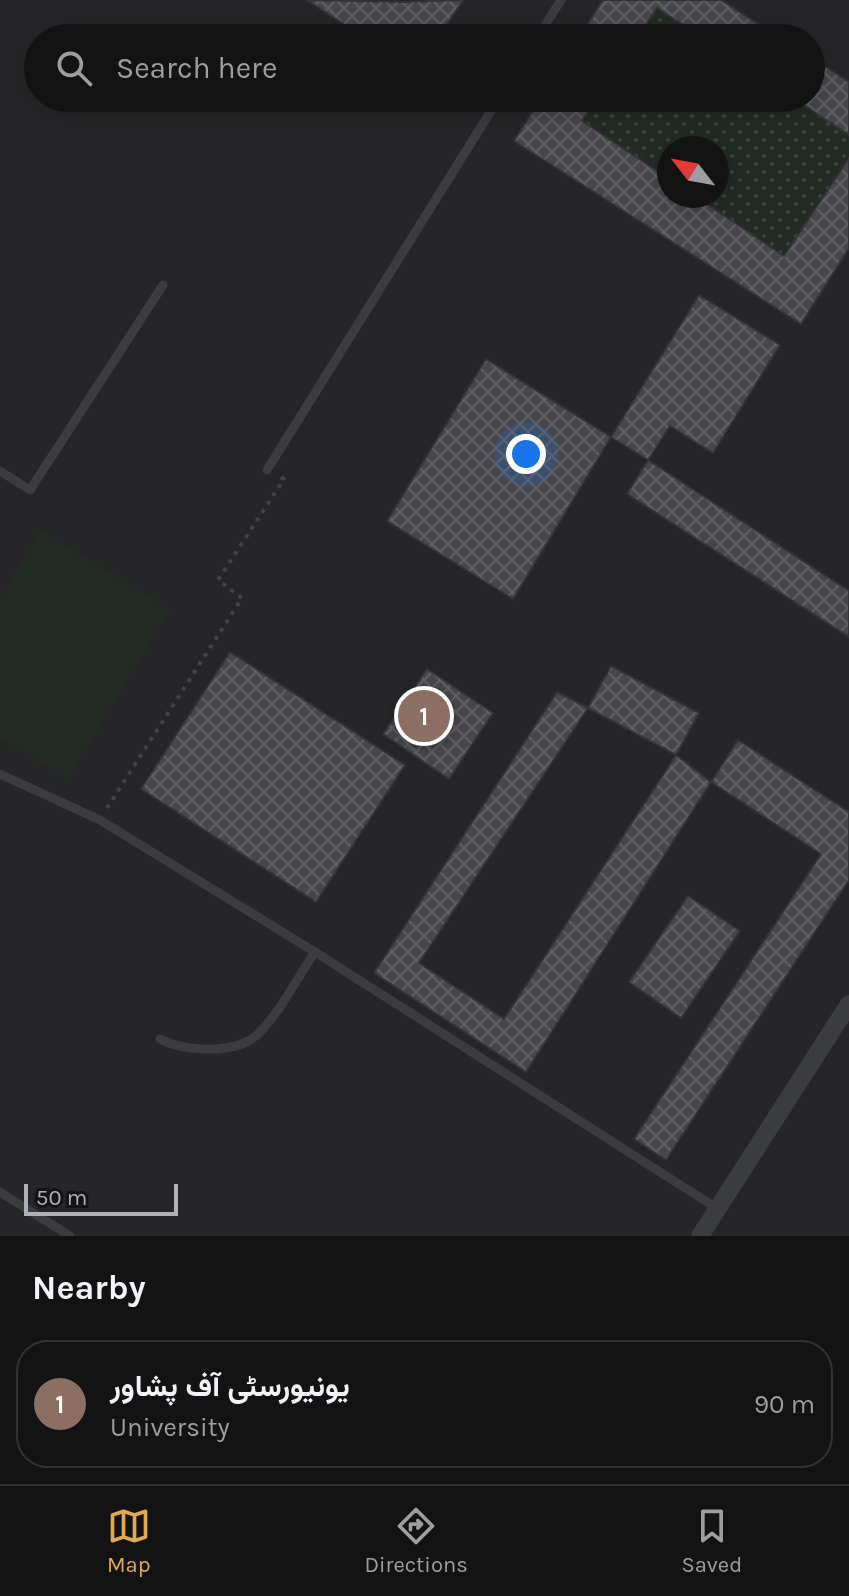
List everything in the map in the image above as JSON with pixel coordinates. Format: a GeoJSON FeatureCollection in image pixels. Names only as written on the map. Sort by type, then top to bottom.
{"type":"FeatureCollection","features":[{"type":"Feature","properties":{"kind":"street"},"geometry":{"type":"LineString","coordinates":[[700,1236],[849,1004]]}},
{"type":"Feature","properties":{"kind":"lane"},"geometry":{"type":"LineString","coordinates":[[546,24],[561,0]]}},
{"type":"Feature","properties":{"kind":"lane"},"geometry":{"type":"LineString","coordinates":[[267,470],[490,112]]}},
{"type":"Feature","properties":{"kind":"lane"},"geometry":{"type":"LineString","coordinates":[[0,471],[30,490],[163,285]]}},
{"type":"Feature","properties":{"kind":"lane"},"geometry":{"type":"LineString","coordinates":[[0,774],[100,820],[315,952],[718,1209]]}},
{"type":"Feature","properties":{"kind":"lane"},"geometry":{"type":"LineString","coordinates":[[160,1039],[178,1049],[203,1049],[225,1047],[258,1035],[315,952]]}},
{"type":"Feature","properties":{"kind":"lane"},"geometry":{"type":"LineString","coordinates":[[0,1192],[70,1236]]}},
{"type":"Feature","properties":{"kind":"path"},"geometry":{"type":"LineString","coordinates":[[100,820],[242,598],[218,580],[284,479],[267,470]]}},
{"type":"Feature","properties":{"kind":"shaded area"},"geometry":{"type":"Polygon","coordinates":[[[0,0],[849,0],[849,1236],[0,1236],[0,0]]]}},
{"type":"Feature","properties":{"kind":"shaded area"},"geometry":{"type":"Polygon","coordinates":[[[657,8],[682,24],[646,24],[657,8]]]}},
{"type":"Feature","properties":{"kind":"shaded area"},"geometry":{"type":"Polygon","coordinates":[[[588,112],[814,112],[849,135],[849,158],[784,256],[713,208],[729,208],[729,136],[657,136],[657,171],[582,121],[588,112]]]}},
{"type":"Feature","properties":{"kind":"shaded area"},"geometry":{"type":"Polygon","coordinates":[[[41,531],[170,609],[68,779],[0,738],[0,599],[41,531]]]}},
{"type":"Feature","properties":{"kind":"building"},"geometry":{"type":"Polygon","coordinates":[[[307,0],[463,0],[447,24],[344,24],[307,0]]]}},
{"type":"Feature","properties":{"kind":"building"},"geometry":{"type":"Polygon","coordinates":[[[603,0],[721,0],[758,24],[682,24],[657,8],[646,24],[588,24],[603,0]]]}},
{"type":"Feature","properties":{"kind":"building"},"geometry":{"type":"Polygon","coordinates":[[[825,66],[849,82],[849,135],[814,112],[825,112],[825,66]]]}},
{"type":"Feature","properties":{"kind":"building"},"geometry":{"type":"Polygon","coordinates":[[[532,112],[588,112],[582,121],[657,171],[657,208],[713,208],[784,256],[849,158],[849,248],[801,324],[514,141],[532,112]]]}},
{"type":"Feature","properties":{"kind":"building"},"geometry":{"type":"Polygon","coordinates":[[[699,295],[780,345],[713,453],[670,426],[648,460],[611,437],[699,295]]]}},
{"type":"Feature","properties":{"kind":"building"},"geometry":{"type":"Polygon","coordinates":[[[486,359],[611,437],[513,599],[387,521],[486,359]]]}},
{"type":"Feature","properties":{"kind":"building"},"geometry":{"type":"Polygon","coordinates":[[[648,460],[849,591],[849,637],[627,494],[648,460]]]}},
{"type":"Feature","properties":{"kind":"building"},"geometry":{"type":"Polygon","coordinates":[[[230,652],[405,765],[316,902],[141,789],[230,652]]]}},
{"type":"Feature","properties":{"kind":"building"},"geometry":{"type":"Polygon","coordinates":[[[611,666],[699,713],[676,755],[588,708],[611,666]]]}},
{"type":"Feature","properties":{"kind":"building"},"geometry":{"type":"Polygon","coordinates":[[[427,669],[493,713],[449,779],[383,734],[427,669]]]}},
{"type":"Feature","properties":{"kind":"building"},"geometry":{"type":"Polygon","coordinates":[[[557,692],[588,708],[419,963],[504,1019],[676,755],[711,782],[526,1072],[374,973],[557,692]]]}},
{"type":"Feature","properties":{"kind":"building"},"geometry":{"type":"Polygon","coordinates":[[[738,740],[849,812],[849,880],[666,1160],[634,1139],[821,854],[711,782],[738,740]]]}},
{"type":"Feature","properties":{"kind":"building"},"geometry":{"type":"Polygon","coordinates":[[[688,896],[740,931],[681,1018],[629,982],[688,896]]]}},
{"type":"Feature","properties":{"kind":"place","name":"یونیورسٹی آف پشاور"},"geometry":{"type":"Point","coordinates":[424,716]}}]}
